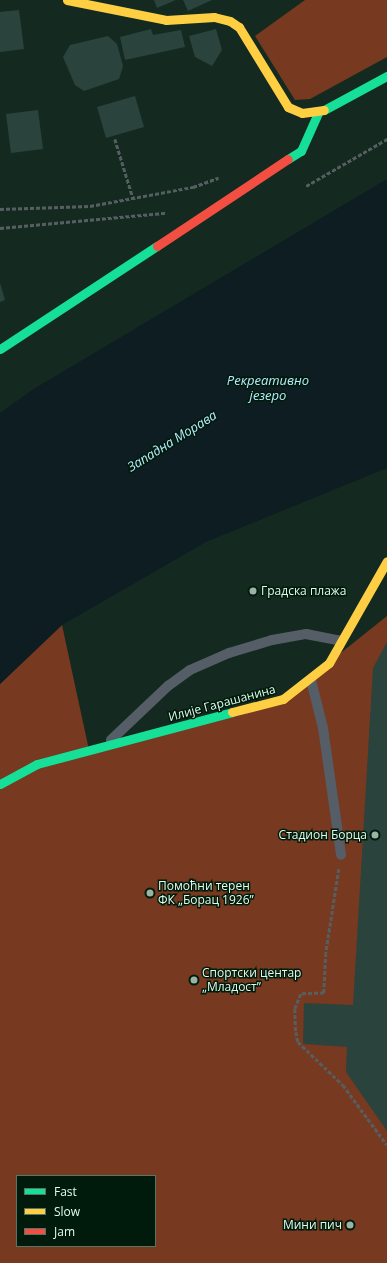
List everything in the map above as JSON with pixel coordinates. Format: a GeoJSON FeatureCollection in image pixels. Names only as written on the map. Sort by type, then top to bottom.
{"type":"FeatureCollection","features":[{"type":"Feature","properties":{"kind":"street"},"geometry":{"type":"LineString","coordinates":[[66,0],[166,20],[214,17],[230,21],[239,27],[288,107],[302,113],[318,113],[387,76]]}},
{"type":"Feature","properties":{"kind":"street"},"geometry":{"type":"LineString","coordinates":[[0,349],[300,151],[318,113]]}},
{"type":"Feature","properties":{"kind":"street","name":"Илије Гарашанина"},"geometry":{"type":"LineString","coordinates":[[0,784],[37,764],[283,699],[311,680],[329,663],[387,561]]}},
{"type":"Feature","properties":{"kind":"lane"},"geometry":{"type":"LineString","coordinates":[[106,746],[168,686],[190,670],[222,656],[272,640],[306,634],[342,641]]}},
{"type":"Feature","properties":{"kind":"lane"},"geometry":{"type":"LineString","coordinates":[[311,680],[323,728],[341,855]]}},
{"type":"Feature","properties":{"kind":"path"},"geometry":{"type":"LineString","coordinates":[[115,139],[133,198]]}},
{"type":"Feature","properties":{"kind":"path"},"geometry":{"type":"LineString","coordinates":[[306,186],[387,139]]}},
{"type":"Feature","properties":{"kind":"path"},"geometry":{"type":"LineString","coordinates":[[0,209],[90,206],[193,187],[222,177]]}},
{"type":"Feature","properties":{"kind":"path"},"geometry":{"type":"LineString","coordinates":[[0,228],[168,213]]}},
{"type":"Feature","properties":{"kind":"path"},"geometry":{"type":"LineString","coordinates":[[341,855],[326,953],[324,993],[301,994],[295,1009],[296,1032],[298,1042],[344,1085],[387,1145]]}},
{"type":"Feature","properties":{"kind":"shaded area"},"geometry":{"type":"Polygon","coordinates":[[[305,0],[387,0],[387,57],[310,99],[295,100],[255,36],[305,0]]]}},
{"type":"Feature","properties":{"kind":"shaded area","name":"Спортски центар „Младост”"},"geometry":{"type":"Polygon","coordinates":[[[387,616],[387,1263],[0,1263],[0,684],[62,625],[89,750],[283,699],[387,616]]]}},
{"type":"Feature","properties":{"kind":"water","name":"Рекреативно језеро"},"geometry":{"type":"Polygon","coordinates":[[[387,179],[387,468],[206,542],[62,625],[0,684],[0,413],[32,390],[387,179]]]}},
{"type":"Feature","properties":{"kind":"building"},"geometry":{"type":"Polygon","coordinates":[[[154,0],[176,0],[157,8],[154,0]]]}},
{"type":"Feature","properties":{"kind":"building"},"geometry":{"type":"Polygon","coordinates":[[[183,0],[212,0],[188,11],[183,0]]]}},
{"type":"Feature","properties":{"kind":"building"},"geometry":{"type":"Polygon","coordinates":[[[19,10],[24,49],[0,52],[0,12],[19,10]]]}},
{"type":"Feature","properties":{"kind":"building"},"geometry":{"type":"Polygon","coordinates":[[[151,29],[153,35],[181,30],[185,47],[125,60],[120,37],[151,29]]]}},
{"type":"Feature","properties":{"kind":"building"},"geometry":{"type":"Polygon","coordinates":[[[216,29],[222,50],[212,66],[195,57],[189,36],[216,29]]]}},
{"type":"Feature","properties":{"kind":"building"},"geometry":{"type":"Polygon","coordinates":[[[108,36],[117,44],[123,66],[119,79],[84,91],[75,85],[63,57],[70,45],[108,36]]]}},
{"type":"Feature","properties":{"kind":"building"},"geometry":{"type":"Polygon","coordinates":[[[135,96],[144,127],[106,138],[97,107],[135,96]]]}},
{"type":"Feature","properties":{"kind":"building"},"geometry":{"type":"Polygon","coordinates":[[[38,110],[43,149],[11,153],[6,114],[38,110]]]}},
{"type":"Feature","properties":{"kind":"building"},"geometry":{"type":"Polygon","coordinates":[[[0,283],[5,300],[0,302],[0,283]]]}},
{"type":"Feature","properties":{"kind":"building","name":"Стадион Борца"},"geometry":{"type":"Polygon","coordinates":[[[387,642],[387,1131],[346,1072],[347,1047],[303,1044],[304,1003],[353,1005],[373,668],[387,642]]]}},
{"type":"Feature","properties":{"kind":"traffic: fast"},"geometry":{"type":"LineString","coordinates":[[324,110],[387,76]]}},
{"type":"Feature","properties":{"kind":"traffic: fast"},"geometry":{"type":"LineString","coordinates":[[288,159],[301,151],[318,113]]}},
{"type":"Feature","properties":{"kind":"traffic: fast"},"geometry":{"type":"LineString","coordinates":[[0,349],[157,246]]}},
{"type":"Feature","properties":{"kind":"traffic: fast"},"geometry":{"type":"LineString","coordinates":[[0,784],[37,764],[232,712]]}},
{"type":"Feature","properties":{"kind":"traffic: slow"},"geometry":{"type":"LineString","coordinates":[[67,0],[166,20],[214,17],[230,21],[239,27],[288,107],[302,113],[324,110]]}},
{"type":"Feature","properties":{"kind":"traffic: slow"},"geometry":{"type":"LineString","coordinates":[[232,712],[283,699],[329,663],[387,561]]}},
{"type":"Feature","properties":{"kind":"traffic: jam"},"geometry":{"type":"LineString","coordinates":[[157,246],[288,159]]}},
{"type":"Feature","properties":{"kind":"place","name":"Градска плажа"},"geometry":{"type":"Point","coordinates":[253,591]}},
{"type":"Feature","properties":{"kind":"place","name":"Стадион Борца"},"geometry":{"type":"Point","coordinates":[375,835]}},
{"type":"Feature","properties":{"kind":"place","name":"Помоћни терен ФК „Борац 1926”"},"geometry":{"type":"Point","coordinates":[150,893]}},
{"type":"Feature","properties":{"kind":"place","name":"Спортски центар „Младост”"},"geometry":{"type":"Point","coordinates":[194,980]}},
{"type":"Feature","properties":{"kind":"place","name":"Мини пич"},"geometry":{"type":"Point","coordinates":[350,1225]}},
{"type":"Feature","properties":{"kind":"water label","name":"Западна Морава"},"geometry":{"type":"Point","coordinates":[172,441]}}]}
